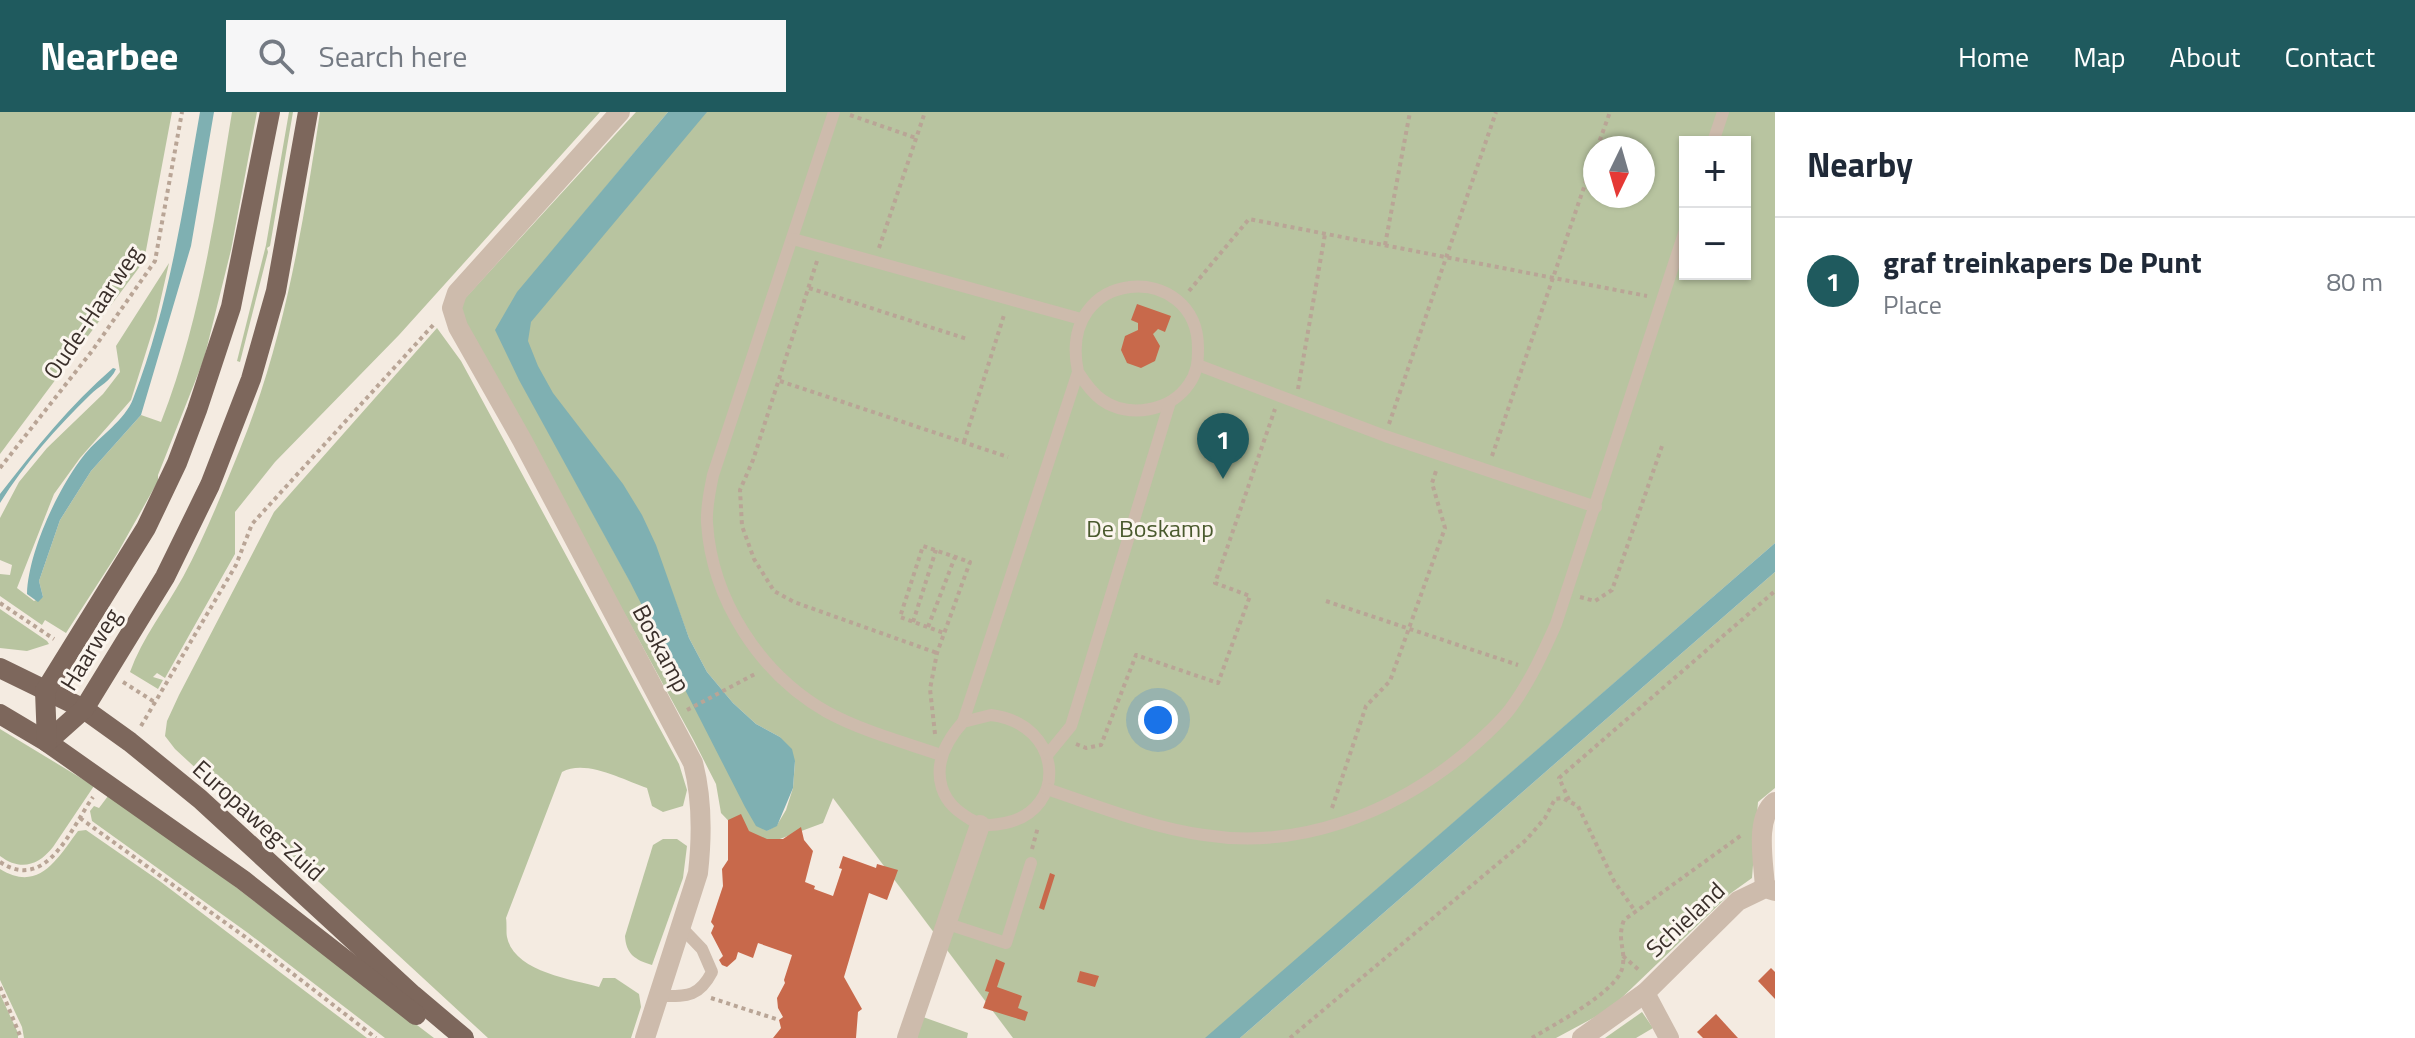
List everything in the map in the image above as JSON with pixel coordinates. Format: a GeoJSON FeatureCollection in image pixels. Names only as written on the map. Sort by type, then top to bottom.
{"type":"FeatureCollection","features":[{"type":"Feature","properties":{"kind":"main road","name":"Haarweg"},"geometry":{"type":"LineString","coordinates":[[47,742],[45,691],[138,540],[177,463],[231,307],[270,112]]}},
{"type":"Feature","properties":{"kind":"main road","name":"Haarweg"},"geometry":{"type":"LineString","coordinates":[[47,742],[84,709],[171,564],[210,485],[251,379],[276,291],[308,112]]}},
{"type":"Feature","properties":{"kind":"main road","name":"Europaweg-Zuid"},"geometry":{"type":"LineString","coordinates":[[0,668],[84,709],[130,742],[200,799],[464,1038]]}},
{"type":"Feature","properties":{"kind":"main road"},"geometry":{"type":"LineString","coordinates":[[0,714],[47,742],[243,880],[444,1038]]}},
{"type":"Feature","properties":{"kind":"street"},"geometry":{"type":"LineString","coordinates":[[452,308],[457,293],[620,112]]}},
{"type":"Feature","properties":{"kind":"street","name":"Boskamp"},"geometry":{"type":"LineString","coordinates":[[452,308],[458,327],[522,440],[693,763],[698,784],[701,847],[698,873],[645,1038]]}},
{"type":"Feature","properties":{"kind":"street","name":"Schieland"},"geometry":{"type":"LineString","coordinates":[[1582,1038],[1645,993],[1738,901],[1770,889],[1764,825],[1769,806],[1775,802]]}},
{"type":"Feature","properties":{"kind":"street"},"geometry":{"type":"LineString","coordinates":[[907,1038],[980,825]]}},
{"type":"Feature","properties":{"kind":"street","name":"Schieland"},"geometry":{"type":"LineString","coordinates":[[1645,993],[1669,1038]]}},
{"type":"Feature","properties":{"kind":"lane"},"geometry":{"type":"LineString","coordinates":[[834,112],[713,475],[707,521],[711,555],[721,586],[746,637],[769,666],[794,689],[827,712],[936,753]]}},
{"type":"Feature","properties":{"kind":"lane"},"geometry":{"type":"LineString","coordinates":[[1715,136],[1723,112]]}},
{"type":"Feature","properties":{"kind":"lane"},"geometry":{"type":"LineString","coordinates":[[793,239],[1081,319]]}},
{"type":"Feature","properties":{"kind":"lane"},"geometry":{"type":"LineString","coordinates":[[1047,789],[1147,823],[1206,836],[1276,837],[1326,828],[1367,815],[1407,794],[1482,739],[1509,711],[1535,671],[1566,594],[1679,249]]}},
{"type":"Feature","properties":{"kind":"lane"},"geometry":{"type":"LineString","coordinates":[[1126,286],[1162,291],[1180,302],[1189,313],[1198,333],[1198,365],[1188,385],[1170,402],[1150,410],[1123,410],[1103,401],[1078,372],[1076,333],[1081,319],[1095,302],[1126,286]]}},
{"type":"Feature","properties":{"kind":"lane"},"geometry":{"type":"LineString","coordinates":[[1198,365],[1385,436],[1596,507]]}},
{"type":"Feature","properties":{"kind":"lane"},"geometry":{"type":"LineString","coordinates":[[963,722],[991,715],[1010,717],[1033,730],[1048,754],[1047,789],[1032,810],[1016,821],[980,825],[955,810],[944,794],[936,753],[963,722],[1078,372]]}},
{"type":"Feature","properties":{"kind":"lane"},"geometry":{"type":"LineString","coordinates":[[1048,754],[1071,726],[1170,402]]}},
{"type":"Feature","properties":{"kind":"lane"},"geometry":{"type":"LineString","coordinates":[[945,923],[1006,943],[1031,863]]}},
{"type":"Feature","properties":{"kind":"lane"},"geometry":{"type":"LineString","coordinates":[[657,996],[684,996],[699,992],[712,972],[702,949],[680,926]]}},
{"type":"Feature","properties":{"kind":"path","name":"Oude-Haarweg"},"geometry":{"type":"LineString","coordinates":[[0,468],[92,351],[155,261],[182,112]]}},
{"type":"Feature","properties":{"kind":"path"},"geometry":{"type":"LineString","coordinates":[[840,112],[916,138]]}},
{"type":"Feature","properties":{"kind":"path"},"geometry":{"type":"LineString","coordinates":[[874,261],[925,112]]}},
{"type":"Feature","properties":{"kind":"path"},"geometry":{"type":"LineString","coordinates":[[1385,245],[1410,112]]}},
{"type":"Feature","properties":{"kind":"path"},"geometry":{"type":"LineString","coordinates":[[1385,436],[1496,112]]}},
{"type":"Feature","properties":{"kind":"path"},"geometry":{"type":"LineString","coordinates":[[1601,136],[1610,112]]}},
{"type":"Feature","properties":{"kind":"path"},"geometry":{"type":"LineString","coordinates":[[1487,470],[1583,190]]}},
{"type":"Feature","properties":{"kind":"path"},"geometry":{"type":"LineString","coordinates":[[1180,302],[1249,219],[1663,299]]}},
{"type":"Feature","properties":{"kind":"path"},"geometry":{"type":"LineString","coordinates":[[1296,402],[1325,234]]}},
{"type":"Feature","properties":{"kind":"path"},"geometry":{"type":"LineString","coordinates":[[822,247],[780,381],[740,490],[742,526],[754,559],[774,591],[794,602],[937,653]]}},
{"type":"Feature","properties":{"kind":"path"},"geometry":{"type":"LineString","coordinates":[[809,288],[967,339]]}},
{"type":"Feature","properties":{"kind":"path"},"geometry":{"type":"LineString","coordinates":[[964,442],[1009,299]]}},
{"type":"Feature","properties":{"kind":"path"},"geometry":{"type":"LineString","coordinates":[[156,703],[236,565],[252,524],[452,308]]}},
{"type":"Feature","properties":{"kind":"path"},"geometry":{"type":"LineString","coordinates":[[780,381],[1008,457]]}},
{"type":"Feature","properties":{"kind":"path"},"geometry":{"type":"LineString","coordinates":[[1061,739],[1086,748],[1101,745],[1136,655],[1218,683],[1250,596],[1215,583],[1279,396]]}},
{"type":"Feature","properties":{"kind":"path"},"geometry":{"type":"LineString","coordinates":[[1566,594],[1595,601],[1612,590],[1662,446]]}},
{"type":"Feature","properties":{"kind":"path"},"geometry":{"type":"LineString","coordinates":[[1326,828],[1366,706],[1390,681],[1445,528],[1432,483],[1441,455]]}},
{"type":"Feature","properties":{"kind":"path"},"geometry":{"type":"LineString","coordinates":[[936,753],[930,689],[937,653],[970,562],[923,546],[900,617],[944,633]]}},
{"type":"Feature","properties":{"kind":"path"},"geometry":{"type":"LineString","coordinates":[[913,622],[936,550]]}},
{"type":"Feature","properties":{"kind":"path"},"geometry":{"type":"LineString","coordinates":[[928,627],[955,557]]}},
{"type":"Feature","properties":{"kind":"path"},"geometry":{"type":"LineString","coordinates":[[1569,801],[1559,778],[1775,591]]}},
{"type":"Feature","properties":{"kind":"path"},"geometry":{"type":"LineString","coordinates":[[1326,601],[1535,671]]}},
{"type":"Feature","properties":{"kind":"path"},"geometry":{"type":"LineString","coordinates":[[0,603],[41,631]]}},
{"type":"Feature","properties":{"kind":"path"},"geometry":{"type":"LineString","coordinates":[[687,710],[769,666]]}},
{"type":"Feature","properties":{"kind":"path"},"geometry":{"type":"LineString","coordinates":[[1290,1038],[1526,840],[1545,818],[1555,799],[1562,798],[1578,806],[1614,881],[1635,911]]}},
{"type":"Feature","properties":{"kind":"path"},"geometry":{"type":"LineString","coordinates":[[0,862],[15,870],[36,869],[56,854],[89,803]]}},
{"type":"Feature","properties":{"kind":"path"},"geometry":{"type":"LineString","coordinates":[[1031,863],[1030,855],[1042,816],[1032,810]]}},
{"type":"Feature","properties":{"kind":"path"},"geometry":{"type":"LineString","coordinates":[[80,818],[248,939],[376,1038]]}},
{"type":"Feature","properties":{"kind":"path"},"geometry":{"type":"LineString","coordinates":[[1532,1038],[1597,999],[1621,973],[1623,956],[1619,935],[1624,920],[1742,834],[1764,825]]}},
{"type":"Feature","properties":{"kind":"path"},"geometry":{"type":"LineString","coordinates":[[0,987],[21,1038]]}},
{"type":"Feature","properties":{"kind":"path"},"geometry":{"type":"LineString","coordinates":[[699,992],[779,1020]]}},
{"type":"Feature","properties":{"kind":"green space"},"geometry":{"type":"Polygon","coordinates":[[[0,112],[172,112],[144,261],[0,454],[0,112]]]}},
{"type":"Feature","properties":{"kind":"green space"},"geometry":{"type":"Polygon","coordinates":[[[232,112],[257,112],[231,250],[204,359],[158,481],[117,554],[66,633],[45,620],[42,625],[0,596],[0,574],[10,575],[12,565],[0,560],[0,518],[19,482],[120,372],[116,346],[169,263],[156,320],[131,400],[80,458],[54,494],[17,588],[34,601],[43,597],[39,581],[60,520],[91,471],[141,415],[161,422],[196,308],[232,112]]]}},
{"type":"Feature","properties":{"kind":"green space"},"geometry":{"type":"Polygon","coordinates":[[[289,112],[293,112],[270,246],[267,248],[240,362],[237,361],[266,245],[289,112]]]}},
{"type":"Feature","properties":{"kind":"green space"},"geometry":{"type":"Polygon","coordinates":[[[320,112],[600,112],[399,335],[275,462],[235,512],[235,554],[165,678],[157,673],[153,677],[163,680],[158,689],[130,672],[199,546],[227,481],[269,367],[307,198],[320,112]]]}},
{"type":"Feature","properties":{"kind":"green space","name":"De Boskamp"},"geometry":{"type":"Polygon","coordinates":[[[636,112],[668,112],[530,278],[686,112],[1775,112],[1775,543],[1367,898],[1228,1038],[1013,1038],[833,798],[823,823],[769,843],[747,840],[721,813],[716,784],[457,307],[636,112]],[[522,384],[767,831],[777,825],[786,810],[793,788],[795,762],[780,737],[756,724],[707,672],[689,638],[666,576],[522,384]]]}},
{"type":"Feature","properties":{"kind":"green space"},"geometry":{"type":"Polygon","coordinates":[[[437,328],[461,361],[679,764],[687,790],[683,806],[663,812],[652,806],[647,788],[593,769],[562,772],[506,918],[507,937],[512,949],[532,966],[559,977],[599,987],[603,978],[615,978],[639,994],[641,1007],[631,1038],[488,1038],[175,749],[165,736],[167,721],[179,695],[274,512],[437,328]]]}},
{"type":"Feature","properties":{"kind":"green space"},"geometry":{"type":"Polygon","coordinates":[[[1775,572],[1775,788],[1758,802],[1752,878],[1731,893],[1610,1009],[1556,1038],[1240,1038],[1775,572]]]}},
{"type":"Feature","properties":{"kind":"green space"},"geometry":{"type":"Polygon","coordinates":[[[0,609],[49,644],[27,651],[0,648],[0,609]]]}},
{"type":"Feature","properties":{"kind":"green space"},"geometry":{"type":"Polygon","coordinates":[[[0,729],[94,786],[53,847],[41,859],[28,864],[15,864],[0,856],[0,729]]]}},
{"type":"Feature","properties":{"kind":"green space"},"geometry":{"type":"Polygon","coordinates":[[[108,796],[166,834],[434,1038],[385,1038],[248,933],[92,821],[90,811],[94,806],[99,808],[108,796]]]}},
{"type":"Feature","properties":{"kind":"green space"},"geometry":{"type":"Polygon","coordinates":[[[86,830],[161,882],[367,1038],[24,1038],[0,980],[0,869],[26,877],[36,875],[54,862],[78,831],[86,830]]]}},
{"type":"Feature","properties":{"kind":"green space"},"geometry":{"type":"Polygon","coordinates":[[[663,839],[677,839],[687,846],[683,878],[652,965],[632,955],[625,936],[653,845],[663,839]]]}},
{"type":"Feature","properties":{"kind":"green space"},"geometry":{"type":"Polygon","coordinates":[[[0,994],[18,1033],[18,1038],[0,1038],[0,994]]]}},
{"type":"Feature","properties":{"kind":"green space"},"geometry":{"type":"Polygon","coordinates":[[[1642,1012],[1653,1028],[1636,1038],[1605,1038],[1642,1012]]]}},
{"type":"Feature","properties":{"kind":"green space"},"geometry":{"type":"Polygon","coordinates":[[[923,1017],[968,1033],[967,1038],[917,1038],[923,1017]]]}},
{"type":"Feature","properties":{"kind":"water"},"geometry":{"type":"Polygon","coordinates":[[[200,112],[214,112],[191,246],[141,415],[91,471],[60,520],[39,581],[43,597],[38,602],[27,594],[29,577],[39,540],[55,501],[85,454],[129,407],[146,364],[174,257],[200,112]]]}},
{"type":"Feature","properties":{"kind":"water"},"geometry":{"type":"Polygon","coordinates":[[[668,112],[707,112],[531,322],[528,341],[553,393],[623,484],[642,515],[689,638],[707,672],[756,724],[780,737],[792,749],[795,761],[793,788],[777,826],[767,831],[756,826],[745,807],[630,582],[519,380],[495,330],[517,292],[668,112]]]}},
{"type":"Feature","properties":{"kind":"water"},"geometry":{"type":"Polygon","coordinates":[[[113,368],[116,369],[111,377],[42,446],[0,503],[0,494],[40,444],[113,368]]]}},
{"type":"Feature","properties":{"kind":"water"},"geometry":{"type":"Polygon","coordinates":[[[1775,543],[1775,572],[1240,1038],[1205,1038],[1775,543]]]}},
{"type":"Feature","properties":{"kind":"building"},"geometry":{"type":"Polygon","coordinates":[[[1137,304],[1171,316],[1165,332],[1158,329],[1153,334],[1160,346],[1155,361],[1141,368],[1127,363],[1121,350],[1125,336],[1138,330],[1138,323],[1131,320],[1137,304]]]}},
{"type":"Feature","properties":{"kind":"building"},"geometry":{"type":"Polygon","coordinates":[[[741,814],[749,831],[767,839],[783,839],[801,827],[804,840],[813,851],[805,882],[833,896],[843,856],[876,868],[877,864],[898,870],[887,900],[869,893],[844,977],[862,1009],[858,1012],[856,1038],[773,1038],[781,1028],[779,1020],[783,1017],[777,998],[785,983],[792,955],[758,943],[753,958],[738,952],[736,959],[727,967],[719,960],[723,956],[711,933],[714,926],[711,922],[723,886],[722,869],[728,860],[728,820],[741,814]]]}},
{"type":"Feature","properties":{"kind":"building"},"geometry":{"type":"Polygon","coordinates":[[[1050,873],[1055,875],[1044,910],[1039,908],[1050,873]]]}},
{"type":"Feature","properties":{"kind":"building"},"geometry":{"type":"Polygon","coordinates":[[[996,959],[1005,963],[997,987],[1022,996],[1018,1008],[1028,1012],[1025,1021],[983,1008],[989,992],[985,991],[996,959]]]}},
{"type":"Feature","properties":{"kind":"building"},"geometry":{"type":"Polygon","coordinates":[[[1771,968],[1775,972],[1775,999],[1758,981],[1771,968]]]}},
{"type":"Feature","properties":{"kind":"building"},"geometry":{"type":"Polygon","coordinates":[[[1080,971],[1099,976],[1095,987],[1077,982],[1080,971]]]}},
{"type":"Feature","properties":{"kind":"building"},"geometry":{"type":"Polygon","coordinates":[[[1716,1014],[1738,1038],[1703,1038],[1697,1032],[1716,1014]]]}},
{"type":"Feature","properties":{"kind":"place","name":"graf treinkapers De Punt"},"geometry":{"type":"Point","coordinates":[1223,479]}}]}
